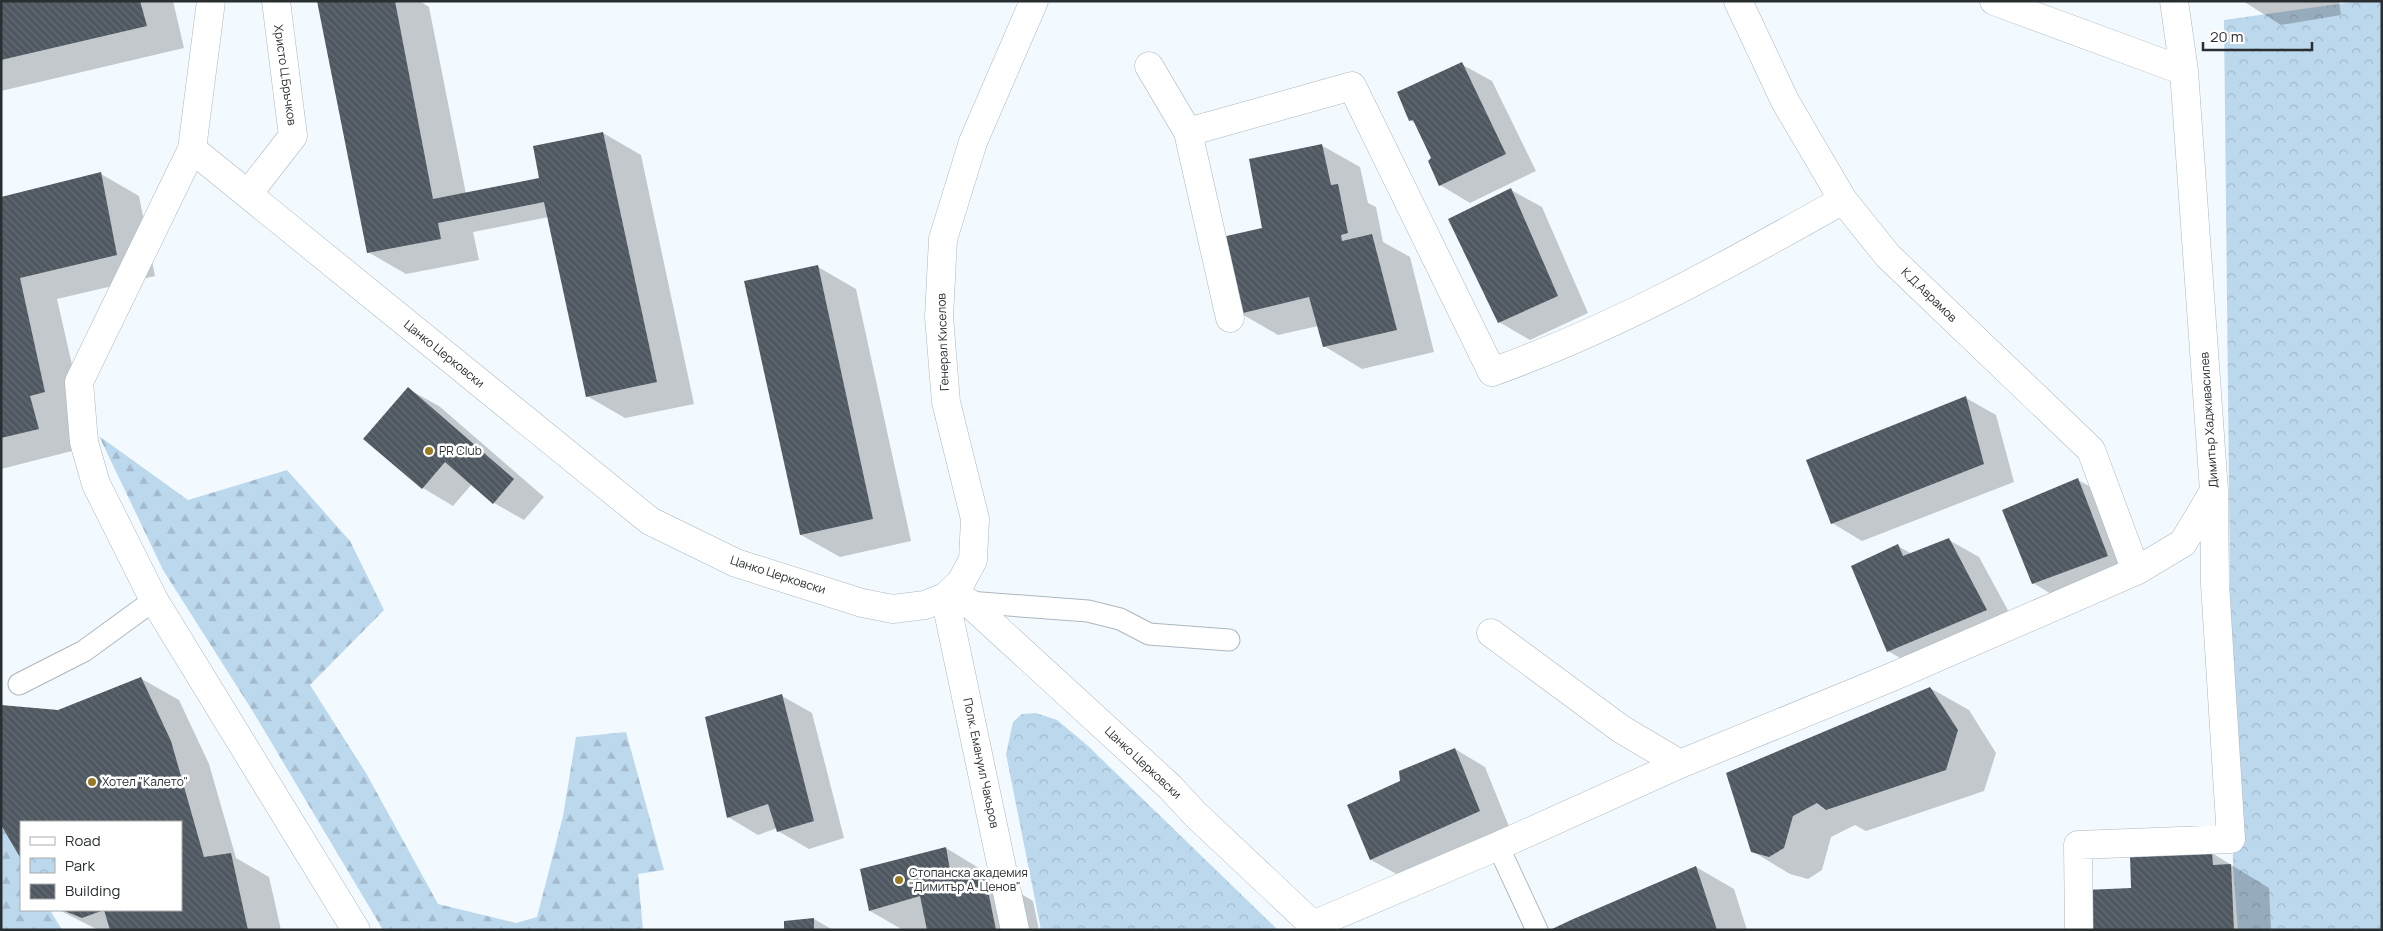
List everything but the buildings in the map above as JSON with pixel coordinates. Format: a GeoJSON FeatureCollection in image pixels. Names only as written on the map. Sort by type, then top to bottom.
{"type":"FeatureCollection","features":[{"type":"Feature","properties":{"kind":"street"},"geometry":{"type":"LineString","coordinates":[[211,1],[192,149],[79,382],[84,442],[96,484],[154,600],[356,930]]}},
{"type":"Feature","properties":{"kind":"street","name":"Христо Ц.Бръчков"},"geometry":{"type":"LineString","coordinates":[[248,194],[293,136],[276,1]]}},
{"type":"Feature","properties":{"kind":"street","name":"Генерал Киселов"},"geometry":{"type":"LineString","coordinates":[[957,599],[961,582],[973,560],[975,519],[946,402],[940,317],[943,239],[973,142],[1034,1]]}},
{"type":"Feature","properties":{"kind":"street","name":"К.Д.Аврамов"},"geometry":{"type":"LineString","coordinates":[[1738,1],[1785,101],[1844,200],[1888,256],[2091,450],[2136,571]]}},
{"type":"Feature","properties":{"kind":"street"},"geometry":{"type":"LineString","coordinates":[[1994,1],[2184,71]]}},
{"type":"Feature","properties":{"kind":"street","name":"Димитър Хадживасилев"},"geometry":{"type":"LineString","coordinates":[[2079,930],[2078,845],[2231,839],[2215,584],[2214,491],[2184,71],[2174,1]]}},
{"type":"Feature","properties":{"kind":"street"},"geometry":{"type":"LineString","coordinates":[[1149,66],[1188,132],[1230,318]]}},
{"type":"Feature","properties":{"kind":"street"},"geometry":{"type":"LineString","coordinates":[[1188,132],[1352,86],[1492,372],[1548,352],[1702,279],[1844,200]]}},
{"type":"Feature","properties":{"kind":"street","name":"Цанко Церковски"},"geometry":{"type":"LineString","coordinates":[[192,149],[650,521],[736,563],[862,603],[893,609],[957,599],[1170,786],[1195,814],[1313,925],[1498,846]]}},
{"type":"Feature","properties":{"kind":"street"},"geometry":{"type":"LineString","coordinates":[[1498,846],[1680,764],[1892,677],[2136,571],[2183,543],[2214,491]]}},
{"type":"Feature","properties":{"kind":"street","name":"Полк. Емануил Чакъров"},"geometry":{"type":"LineString","coordinates":[[957,599],[1015,930]]}},
{"type":"Feature","properties":{"kind":"street"},"geometry":{"type":"LineString","coordinates":[[1490,632],[1621,729],[1680,764]]}},
{"type":"Feature","properties":{"kind":"lane"},"geometry":{"type":"LineString","coordinates":[[957,599],[1088,611],[1120,619],[1149,634],[1229,640]]}},
{"type":"Feature","properties":{"kind":"lane"},"geometry":{"type":"LineString","coordinates":[[19,684],[84,651],[154,600]]}},
{"type":"Feature","properties":{"kind":"lane"},"geometry":{"type":"LineString","coordinates":[[1498,846],[1536,930]]}},
{"type":"Feature","properties":{"kind":"green space"},"geometry":{"type":"Polygon","coordinates":[[[2360,1],[2382,1],[2382,930],[2238,930],[2233,866],[2224,20],[2360,1]]]}},
{"type":"Feature","properties":{"kind":"green space"},"geometry":{"type":"Polygon","coordinates":[[[99,436],[188,500],[287,470],[350,541],[384,610],[310,685],[366,773],[438,904],[516,923],[537,917],[563,816],[576,737],[626,732],[664,870],[638,874],[643,930],[383,930],[252,710],[163,570],[99,436]]]}},
{"type":"Feature","properties":{"kind":"green space"},"geometry":{"type":"Polygon","coordinates":[[[1036,713],[1057,720],[1087,745],[1278,930],[1041,930],[1006,754],[1013,722],[1022,714],[1036,713]]]}},
{"type":"Feature","properties":{"kind":"green space"},"geometry":{"type":"Polygon","coordinates":[[[1,825],[20,857],[20,911],[51,911],[62,930],[1,930],[1,825]]]}},
{"type":"Feature","properties":{"kind":"place","name":"PR Club"},"geometry":{"type":"Point","coordinates":[429,451]}},
{"type":"Feature","properties":{"kind":"place","name":"Хотел \"Калето\""},"geometry":{"type":"Point","coordinates":[92,782]}},
{"type":"Feature","properties":{"kind":"place","name":"Стопанска академия \"Димитър А. Ценов\""},"geometry":{"type":"Point","coordinates":[899,880]}}]}
